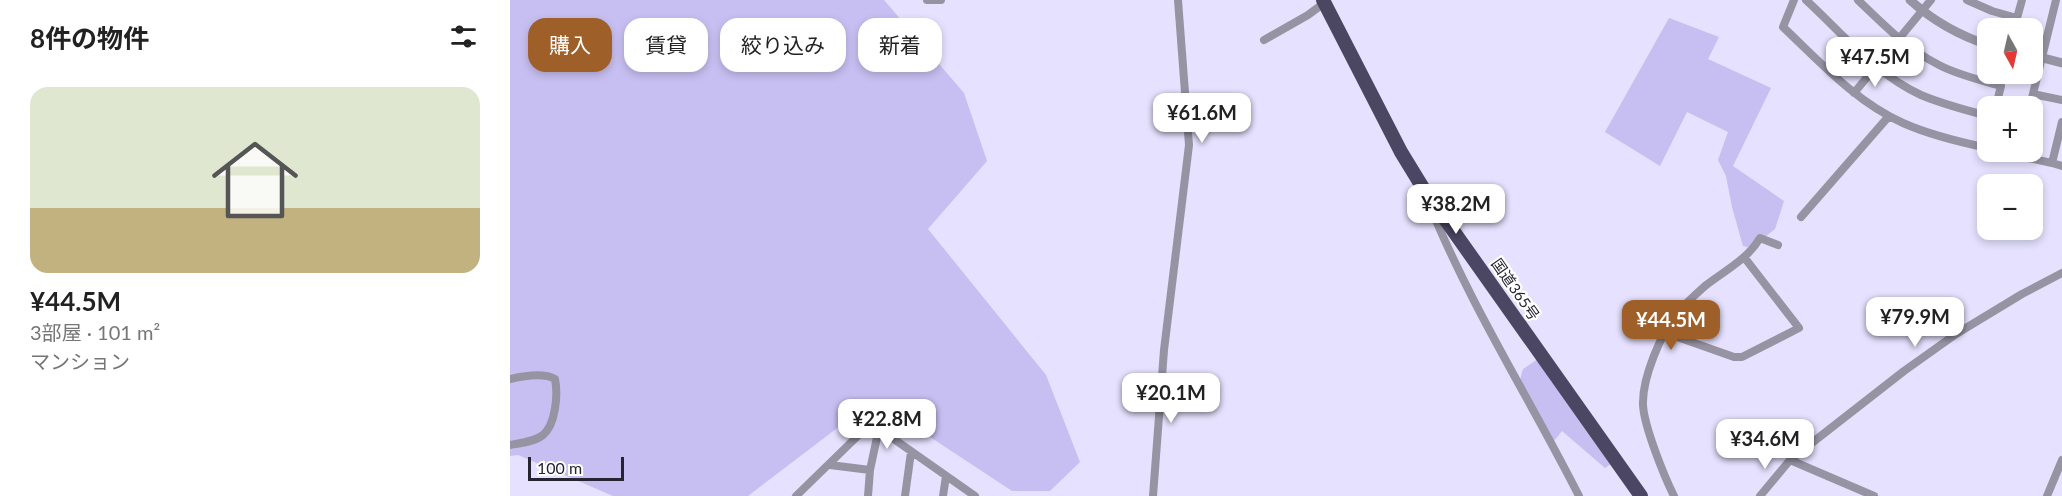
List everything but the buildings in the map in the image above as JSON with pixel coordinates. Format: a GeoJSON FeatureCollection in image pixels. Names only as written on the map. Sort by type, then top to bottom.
{"type":"FeatureCollection","features":[{"type":"Feature","properties":{"kind":"highway","name":"国道365号"},"geometry":{"type":"LineString","coordinates":[[1324,1],[1401,152],[1423,188],[1641,496]]}},
{"type":"Feature","properties":{"kind":"street"},"geometry":{"type":"LineString","coordinates":[[927,0],[941,0]]}},
{"type":"Feature","properties":{"kind":"street"},"geometry":{"type":"LineString","coordinates":[[1153,496],[1164,350],[1189,145],[1178,0]]}},
{"type":"Feature","properties":{"kind":"street"},"geometry":{"type":"LineString","coordinates":[[1794,0],[1783,27],[1854,93],[1902,123],[1946,138],[1977,145]]}},
{"type":"Feature","properties":{"kind":"street"},"geometry":{"type":"LineString","coordinates":[[1806,0],[1876,66],[1920,94],[1947,105],[1977,113]]}},
{"type":"Feature","properties":{"kind":"street"},"geometry":{"type":"LineString","coordinates":[[1858,0],[1899,39],[1940,65],[2001,86],[1998,96]]}},
{"type":"Feature","properties":{"kind":"street"},"geometry":{"type":"LineString","coordinates":[[1910,0],[1948,28],[1977,40]]}},
{"type":"Feature","properties":{"kind":"street"},"geometry":{"type":"LineString","coordinates":[[1854,93],[1931,0]]}},
{"type":"Feature","properties":{"kind":"street"},"geometry":{"type":"LineString","coordinates":[[1968,0],[1992,11],[2018,18],[2022,0]]}},
{"type":"Feature","properties":{"kind":"street"},"geometry":{"type":"LineString","coordinates":[[2056,0],[2043,58],[2062,63]]}},
{"type":"Feature","properties":{"kind":"street"},"geometry":{"type":"LineString","coordinates":[[1264,40],[1308,15],[1324,1]]}},
{"type":"Feature","properties":{"kind":"street"},"geometry":{"type":"LineString","coordinates":[[2036,84],[2033,94],[2062,100]]}},
{"type":"Feature","properties":{"kind":"street"},"geometry":{"type":"LineString","coordinates":[[1801,218],[1889,116]]}},
{"type":"Feature","properties":{"kind":"street"},"geometry":{"type":"LineString","coordinates":[[2052,163],[2062,122]]}},
{"type":"Feature","properties":{"kind":"street"},"geometry":{"type":"LineString","coordinates":[[2043,161],[2062,166]]}},
{"type":"Feature","properties":{"kind":"street"},"geometry":{"type":"LineString","coordinates":[[1423,188],[1449,253],[1468,291],[1579,496]]}},
{"type":"Feature","properties":{"kind":"street"},"geometry":{"type":"LineString","coordinates":[[1674,496],[1646,422],[1643,406],[1649,369],[1680,310],[1706,286],[1754,249],[1760,238],[1778,245]]}},
{"type":"Feature","properties":{"kind":"street"},"geometry":{"type":"LineString","coordinates":[[1666,333],[1734,357],[1742,357],[1799,328],[1744,257]]}},
{"type":"Feature","properties":{"kind":"street"},"geometry":{"type":"LineString","coordinates":[[1760,496],[1790,460],[1904,371],[1956,334],[2062,273]]}},
{"type":"Feature","properties":{"kind":"street"},"geometry":{"type":"LineString","coordinates":[[510,379],[525,376],[550,376],[555,379],[556,387],[553,416],[545,433],[533,440],[510,445]]}},
{"type":"Feature","properties":{"kind":"street"},"geometry":{"type":"LineString","coordinates":[[796,496],[871,423],[975,496]]}},
{"type":"Feature","properties":{"kind":"street"},"geometry":{"type":"LineString","coordinates":[[868,496],[870,470],[879,428]]}},
{"type":"Feature","properties":{"kind":"street"},"geometry":{"type":"LineString","coordinates":[[905,496],[911,452]]}},
{"type":"Feature","properties":{"kind":"street"},"geometry":{"type":"LineString","coordinates":[[1790,460],[1874,496]]}},
{"type":"Feature","properties":{"kind":"street"},"geometry":{"type":"LineString","coordinates":[[2047,496],[2062,460]]}},
{"type":"Feature","properties":{"kind":"street"},"geometry":{"type":"LineString","coordinates":[[830,465],[870,470]]}},
{"type":"Feature","properties":{"kind":"street"},"geometry":{"type":"LineString","coordinates":[[943,496],[946,476]]}},
{"type":"Feature","properties":{"kind":"shaded area"},"geometry":{"type":"Polygon","coordinates":[[[510,0],[884,0],[899,18],[858,18],[858,72],[942,72],[942,67],[964,93],[987,161],[928,229],[1046,375],[1080,462],[1050,491],[1012,491],[874,400],[748,496],[613,496],[518,455],[510,456],[510,0]]]}},
{"type":"Feature","properties":{"kind":"shaded area"},"geometry":{"type":"Polygon","coordinates":[[[1669,18],[1719,37],[1708,59],[1771,88],[1733,166],[1784,201],[1775,229],[1751,248],[1743,246],[1726,176],[1718,160],[1728,132],[1687,112],[1660,166],[1605,132],[1669,18]]]}},
{"type":"Feature","properties":{"kind":"shaded area"},"geometry":{"type":"Polygon","coordinates":[[[1538,359],[1612,463],[1605,468],[1562,431],[1554,441],[1534,410],[1520,380],[1523,369],[1538,359]]]}}]}
